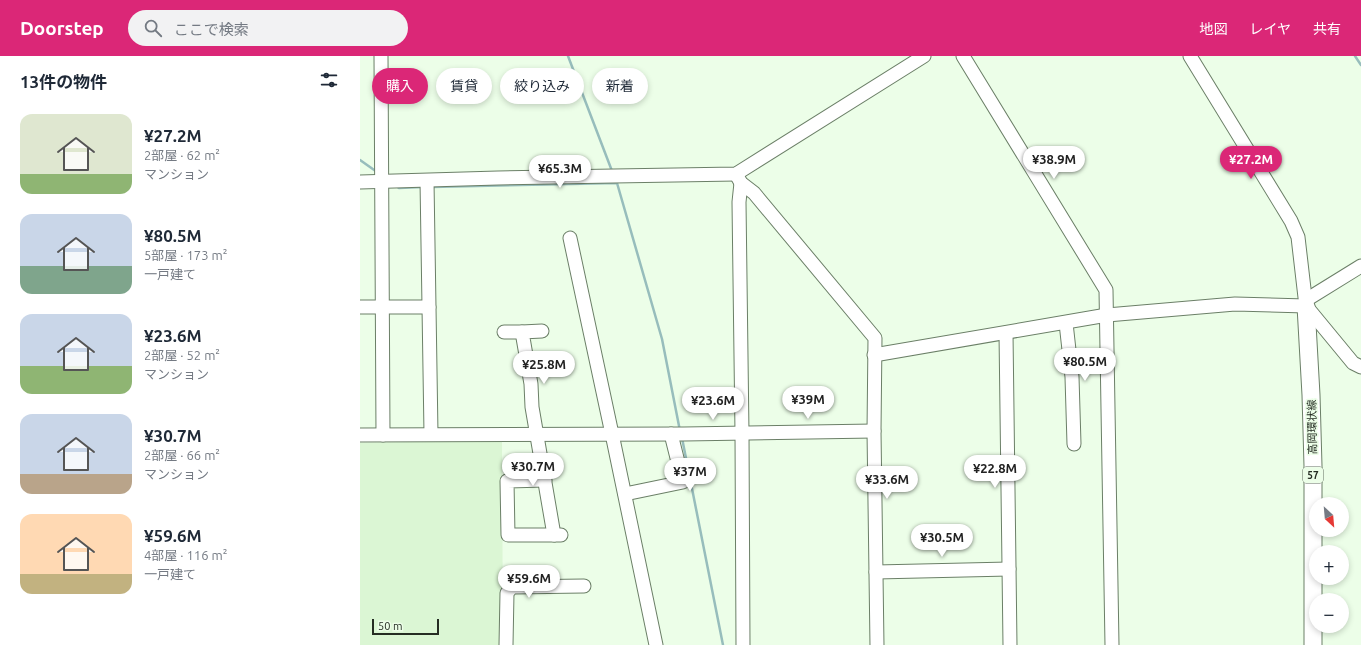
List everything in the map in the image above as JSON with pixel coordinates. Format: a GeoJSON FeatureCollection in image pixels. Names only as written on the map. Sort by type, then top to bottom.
{"type":"FeatureCollection","features":[{"type":"Feature","properties":{"kind":"main road","name":"高岡環状線"},"geometry":{"type":"LineString","coordinates":[[1306,303],[1313,466],[1313,645]]}},
{"type":"Feature","properties":{"kind":"street"},"geometry":{"type":"LineString","coordinates":[[381,56],[383,182],[381,307],[383,435]]}},
{"type":"Feature","properties":{"kind":"street"},"geometry":{"type":"LineString","coordinates":[[360,182],[498,178],[738,178],[924,56]]}},
{"type":"Feature","properties":{"kind":"street"},"geometry":{"type":"LineString","coordinates":[[963,56],[1106,290],[1102,316],[1112,645]]}},
{"type":"Feature","properties":{"kind":"street"},"geometry":{"type":"LineString","coordinates":[[1190,56],[1291,222],[1298,237],[1306,303],[1353,363],[1361,367]]}},
{"type":"Feature","properties":{"kind":"street"},"geometry":{"type":"LineString","coordinates":[[738,178],[754,193],[875,338],[874,431],[877,645]]}},
{"type":"Feature","properties":{"kind":"street"},"geometry":{"type":"LineString","coordinates":[[738,178],[742,433],[743,645]]}},
{"type":"Feature","properties":{"kind":"street"},"geometry":{"type":"LineString","coordinates":[[427,181],[431,434]]}},
{"type":"Feature","properties":{"kind":"street"},"geometry":{"type":"LineString","coordinates":[[570,238],[656,645]]}},
{"type":"Feature","properties":{"kind":"street"},"geometry":{"type":"LineString","coordinates":[[874,355],[1102,316],[1235,304],[1306,303],[1361,266]]}},
{"type":"Feature","properties":{"kind":"street"},"geometry":{"type":"LineString","coordinates":[[360,307],[429,307]]}},
{"type":"Feature","properties":{"kind":"street"},"geometry":{"type":"LineString","coordinates":[[1066,323],[1072,377],[1074,444]]}},
{"type":"Feature","properties":{"kind":"street"},"geometry":{"type":"LineString","coordinates":[[504,332],[542,331]]}},
{"type":"Feature","properties":{"kind":"street"},"geometry":{"type":"LineString","coordinates":[[522,332],[531,384],[532,407],[545,480],[557,535],[508,535],[507,481],[545,480]]}},
{"type":"Feature","properties":{"kind":"street"},"geometry":{"type":"LineString","coordinates":[[1006,333],[1010,645]]}},
{"type":"Feature","properties":{"kind":"street"},"geometry":{"type":"LineString","coordinates":[[360,435],[676,434],[874,431]]}},
{"type":"Feature","properties":{"kind":"street"},"geometry":{"type":"LineString","coordinates":[[625,494],[683,482],[676,434]]}},
{"type":"Feature","properties":{"kind":"street"},"geometry":{"type":"LineString","coordinates":[[876,572],[1009,569]]}},
{"type":"Feature","properties":{"kind":"street"},"geometry":{"type":"LineString","coordinates":[[506,645],[507,593],[512,587],[584,586]]}},
{"type":"Feature","properties":{"kind":"shaded area"},"geometry":{"type":"Polygon","coordinates":[[[502,440],[503,645],[360,645],[360,443],[502,440]]]}},
{"type":"Feature","properties":{"kind":"waterway"},"geometry":{"type":"LineString","coordinates":[[568,56],[612,171]]}},
{"type":"Feature","properties":{"kind":"waterway"},"geometry":{"type":"LineString","coordinates":[[1355,56],[1361,65]]}},
{"type":"Feature","properties":{"kind":"waterway"},"geometry":{"type":"LineString","coordinates":[[360,160],[377,172]]}},
{"type":"Feature","properties":{"kind":"waterway"},"geometry":{"type":"LineString","coordinates":[[432,187],[617,183],[662,339],[680,431]]}},
{"type":"Feature","properties":{"kind":"waterway"},"geometry":{"type":"LineString","coordinates":[[396,186],[399,188],[423,187]]}},
{"type":"Feature","properties":{"kind":"waterway"},"geometry":{"type":"LineString","coordinates":[[682,438],[723,645]]}}]}
